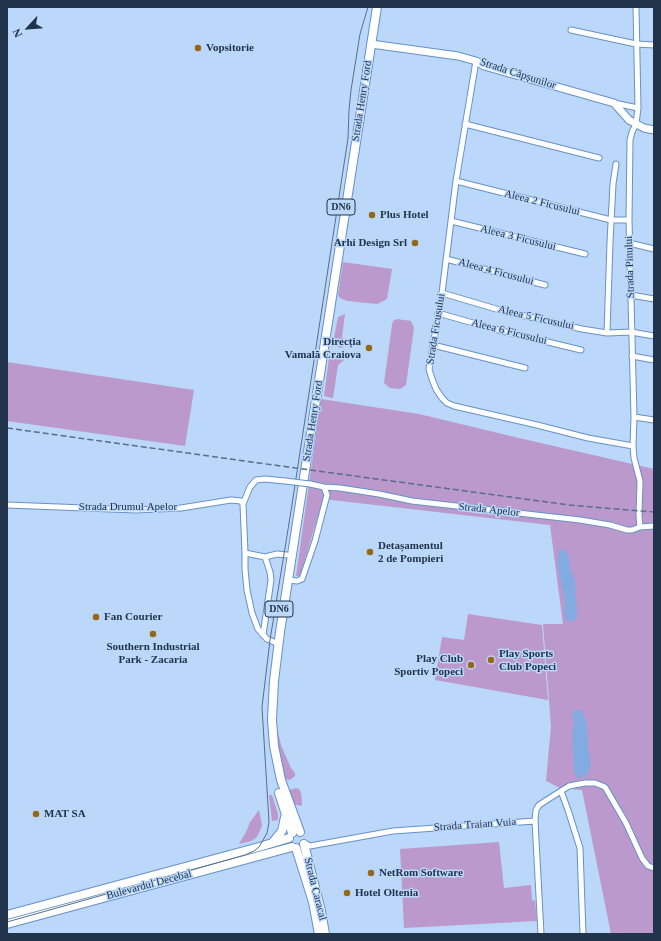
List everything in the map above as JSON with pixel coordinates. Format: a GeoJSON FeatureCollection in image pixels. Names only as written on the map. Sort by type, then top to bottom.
{"type":"FeatureCollection","features":[{"type":"Feature","properties":{"kind":"main road","name":"Strada Henry Ford"},"geometry":{"type":"LineString","coordinates":[[293,834],[278,788],[272,763],[267,726],[269,680],[372,7]]}},
{"type":"Feature","properties":{"kind":"main road","name":"Strada Henry Ford"},"geometry":{"type":"LineString","coordinates":[[293,834],[274,746],[272,729],[275,673],[279,638],[377,7]]}},
{"type":"Feature","properties":{"kind":"main road"},"geometry":{"type":"LineString","coordinates":[[270,844],[278,838],[282,831],[285,823],[285,810]]}},
{"type":"Feature","properties":{"kind":"main road","name":"Bulevardul Decebal"},"geometry":{"type":"LineString","coordinates":[[7,915],[270,844],[293,834]]}},
{"type":"Feature","properties":{"kind":"main road","name":"DN6"},"geometry":{"type":"LineString","coordinates":[[293,834],[304,837],[299,845],[289,843],[293,834]]}},
{"type":"Feature","properties":{"kind":"main road","name":"Bulevardul Decebal"},"geometry":{"type":"LineString","coordinates":[[7,924],[209,868],[299,845]]}},
{"type":"Feature","properties":{"kind":"main road","name":"Strada Caracal"},"geometry":{"type":"LineString","coordinates":[[299,845],[304,874],[313,902],[319,934]]}},
{"type":"Feature","properties":{"kind":"main road","name":"Strada Caracal"},"geometry":{"type":"LineString","coordinates":[[299,845],[319,903],[325,934]]}},
{"type":"Feature","properties":{"kind":"main road"},"geometry":{"type":"LineString","coordinates":[[278,851],[292,854],[297,859],[304,874]]}},
{"type":"Feature","properties":{"kind":"street","name":"Strada Pinului"},"geometry":{"type":"LineString","coordinates":[[636,7],[638,108],[636,124],[630,140],[628,220],[634,418],[633,446],[634,458],[640,481],[640,527]]}},
{"type":"Feature","properties":{"kind":"street"},"geometry":{"type":"LineString","coordinates":[[571,30],[636,44],[654,46]]}},
{"type":"Feature","properties":{"kind":"street","name":"Strada Căpșunilor"},"geometry":{"type":"LineString","coordinates":[[371,44],[458,56],[476,61],[484,66],[614,103]]}},
{"type":"Feature","properties":{"kind":"street","name":"Strada Ficusului"},"geometry":{"type":"LineString","coordinates":[[476,61],[456,181],[442,293],[429,368],[432,380],[436,389],[447,403],[588,438],[633,446]]}},
{"type":"Feature","properties":{"kind":"street"},"geometry":{"type":"LineString","coordinates":[[614,103],[638,108]]}},
{"type":"Feature","properties":{"kind":"street"},"geometry":{"type":"LineString","coordinates":[[614,103],[629,120],[644,128],[654,130]]}},
{"type":"Feature","properties":{"kind":"street"},"geometry":{"type":"LineString","coordinates":[[465,124],[599,158]]}},
{"type":"Feature","properties":{"kind":"street"},"geometry":{"type":"LineString","coordinates":[[607,333],[611,220],[616,164]]}},
{"type":"Feature","properties":{"kind":"street","name":"Aleea 2 Ficusului"},"geometry":{"type":"LineString","coordinates":[[456,181],[611,220],[628,220]]}},
{"type":"Feature","properties":{"kind":"street","name":"Aleea 3 Ficusului"},"geometry":{"type":"LineString","coordinates":[[451,221],[585,254]]}},
{"type":"Feature","properties":{"kind":"street"},"geometry":{"type":"LineString","coordinates":[[629,243],[654,249]]}},
{"type":"Feature","properties":{"kind":"street","name":"Aleea 4 Ficusului"},"geometry":{"type":"LineString","coordinates":[[446,259],[545,286]]}},
{"type":"Feature","properties":{"kind":"street","name":"Aleea 5 Ficusului"},"geometry":{"type":"LineString","coordinates":[[442,293],[503,311],[582,329],[607,333],[631,332],[654,336]]}},
{"type":"Feature","properties":{"kind":"street"},"geometry":{"type":"LineString","coordinates":[[631,295],[654,299]]}},
{"type":"Feature","properties":{"kind":"street","name":"Aleea 6 Ficusului"},"geometry":{"type":"LineString","coordinates":[[438,313],[494,329],[581,350]]}},
{"type":"Feature","properties":{"kind":"street"},"geometry":{"type":"LineString","coordinates":[[433,345],[525,368]]}},
{"type":"Feature","properties":{"kind":"street"},"geometry":{"type":"LineString","coordinates":[[632,356],[654,360]]}},
{"type":"Feature","properties":{"kind":"street"},"geometry":{"type":"LineString","coordinates":[[634,418],[654,420]]}},
{"type":"Feature","properties":{"kind":"street","name":"Strada Apelor"},"geometry":{"type":"LineString","coordinates":[[243,504],[250,487],[256,480],[265,479],[310,484],[324,488],[340,488],[417,502],[580,520],[610,525],[627,530],[654,526]]}},
{"type":"Feature","properties":{"kind":"street"},"geometry":{"type":"LineString","coordinates":[[288,580],[297,581],[302,579],[315,541],[327,496],[324,488]]}},
{"type":"Feature","properties":{"kind":"street","name":"Strada Drumul Apelor"},"geometry":{"type":"LineString","coordinates":[[7,505],[136,510],[181,508],[231,500],[241,502],[243,504]]}},
{"type":"Feature","properties":{"kind":"street"},"geometry":{"type":"LineString","coordinates":[[243,504],[247,590],[258,629],[263,635],[274,642]]}},
{"type":"Feature","properties":{"kind":"street"},"geometry":{"type":"LineString","coordinates":[[245,553],[265,557],[277,554],[287,555]]}},
{"type":"Feature","properties":{"kind":"street"},"geometry":{"type":"LineString","coordinates":[[263,635],[271,580],[265,557]]}},
{"type":"Feature","properties":{"kind":"street"},"geometry":{"type":"LineString","coordinates":[[541,934],[535,821],[536,810],[539,805],[569,786],[595,783],[604,787],[626,823],[642,858],[648,866],[654,868]]}},
{"type":"Feature","properties":{"kind":"street"},"geometry":{"type":"LineString","coordinates":[[561,791],[580,848],[583,934]]}},
{"type":"Feature","properties":{"kind":"street","name":"Strada Traian Vuia"},"geometry":{"type":"LineString","coordinates":[[299,845],[310,846],[387,832],[535,821]]}},
{"type":"Feature","properties":{"kind":"shaded area"},"geometry":{"type":"Polygon","coordinates":[[[343,262],[392,269],[387,299],[377,304],[348,301],[338,296],[343,262]]]}},
{"type":"Feature","properties":{"kind":"shaded area"},"geometry":{"type":"Polygon","coordinates":[[[345,314],[342,337],[345,340],[345,343],[343,347],[340,348],[333,343],[338,317],[345,314]]]}},
{"type":"Feature","properties":{"kind":"shaded area"},"geometry":{"type":"Polygon","coordinates":[[[397,319],[411,321],[414,328],[406,385],[400,389],[390,388],[384,383],[392,325],[393,321],[397,319]]]}},
{"type":"Feature","properties":{"kind":"shaded area"},"geometry":{"type":"Polygon","coordinates":[[[338,353],[343,355],[344,360],[338,365],[333,398],[324,396],[329,358],[338,353]]]}},
{"type":"Feature","properties":{"kind":"shaded area"},"geometry":{"type":"Polygon","coordinates":[[[7,362],[194,390],[185,446],[7,421],[7,362]]]}},
{"type":"Feature","properties":{"kind":"shaded area"},"geometry":{"type":"Polygon","coordinates":[[[321,399],[419,414],[654,469],[654,934],[622,934],[622,932],[619,934],[611,934],[582,790],[560,788],[546,781],[551,726],[543,624],[563,624],[550,525],[323,499],[300,576],[296,576],[321,399]]]}},
{"type":"Feature","properties":{"kind":"shaded area","name":"Play Sports Club Popeci"},"geometry":{"type":"Polygon","coordinates":[[[468,614],[542,625],[548,700],[435,680],[442,637],[464,640],[468,614]]]}},
{"type":"Feature","properties":{"kind":"shaded area"},"geometry":{"type":"Polygon","coordinates":[[[275,723],[281,745],[291,768],[295,773],[295,776],[290,780],[285,779],[283,773],[275,723]]]}},
{"type":"Feature","properties":{"kind":"shaded area"},"geometry":{"type":"Polygon","coordinates":[[[296,788],[301,792],[301,806],[294,804],[289,790],[296,788]]]}},
{"type":"Feature","properties":{"kind":"shaded area"},"geometry":{"type":"Polygon","coordinates":[[[269,795],[272,795],[278,814],[278,820],[272,821],[269,795]]]}},
{"type":"Feature","properties":{"kind":"shaded area"},"geometry":{"type":"Polygon","coordinates":[[[259,810],[262,825],[259,833],[256,838],[251,841],[239,844],[250,822],[259,810]]]}},
{"type":"Feature","properties":{"kind":"shaded area"},"geometry":{"type":"Polygon","coordinates":[[[499,842],[504,888],[531,885],[532,900],[535,901],[537,921],[404,928],[400,849],[499,842]]]}},
{"type":"Feature","properties":{"kind":"water"},"geometry":{"type":"Polygon","coordinates":[[[560,550],[565,550],[569,557],[570,569],[575,580],[577,617],[572,622],[567,621],[564,614],[565,603],[558,567],[558,555],[560,550]]]}},
{"type":"Feature","properties":{"kind":"water"},"geometry":{"type":"Polygon","coordinates":[[[576,710],[582,711],[587,725],[588,749],[591,766],[587,775],[581,778],[577,777],[574,772],[572,734],[574,725],[572,712],[576,710]]]}},
{"type":"Feature","properties":{"kind":"tram line"},"geometry":{"type":"LineString","coordinates":[[7,922],[245,855],[259,847],[267,833],[269,822],[262,707],[270,640],[348,138],[351,90],[360,34],[368,7]]}},
{"type":"Feature","properties":{"kind":"railway"},"geometry":{"type":"LineString","coordinates":[[7,428],[569,505],[654,512]]}},
{"type":"Feature","properties":{"kind":"place","name":"Vopsitorie"},"geometry":{"type":"Point","coordinates":[198,48]}},
{"type":"Feature","properties":{"kind":"place","name":"Plus Hotel"},"geometry":{"type":"Point","coordinates":[372,215]}},
{"type":"Feature","properties":{"kind":"place","name":"Arhi Design Srl"},"geometry":{"type":"Point","coordinates":[415,243]}},
{"type":"Feature","properties":{"kind":"place","name":"Direcția Vamală Craiova"},"geometry":{"type":"Point","coordinates":[369,348]}},
{"type":"Feature","properties":{"kind":"place","name":"Detașamentul 2 de Pompieri"},"geometry":{"type":"Point","coordinates":[370,552]}},
{"type":"Feature","properties":{"kind":"place","name":"Fan Courier"},"geometry":{"type":"Point","coordinates":[96,617]}},
{"type":"Feature","properties":{"kind":"place","name":"Southern Industrial Park - Zacaria"},"geometry":{"type":"Point","coordinates":[153,634]}},
{"type":"Feature","properties":{"kind":"place","name":"Play Sports Club Popeci"},"geometry":{"type":"Point","coordinates":[491,660]}},
{"type":"Feature","properties":{"kind":"place","name":"Play Club Sportiv Popeci"},"geometry":{"type":"Point","coordinates":[471,665]}},
{"type":"Feature","properties":{"kind":"place","name":"MAT SA"},"geometry":{"type":"Point","coordinates":[36,814]}},
{"type":"Feature","properties":{"kind":"place","name":"NetRom Software"},"geometry":{"type":"Point","coordinates":[371,873]}},
{"type":"Feature","properties":{"kind":"place","name":"Hotel Oltenia"},"geometry":{"type":"Point","coordinates":[347,893]}}]}
